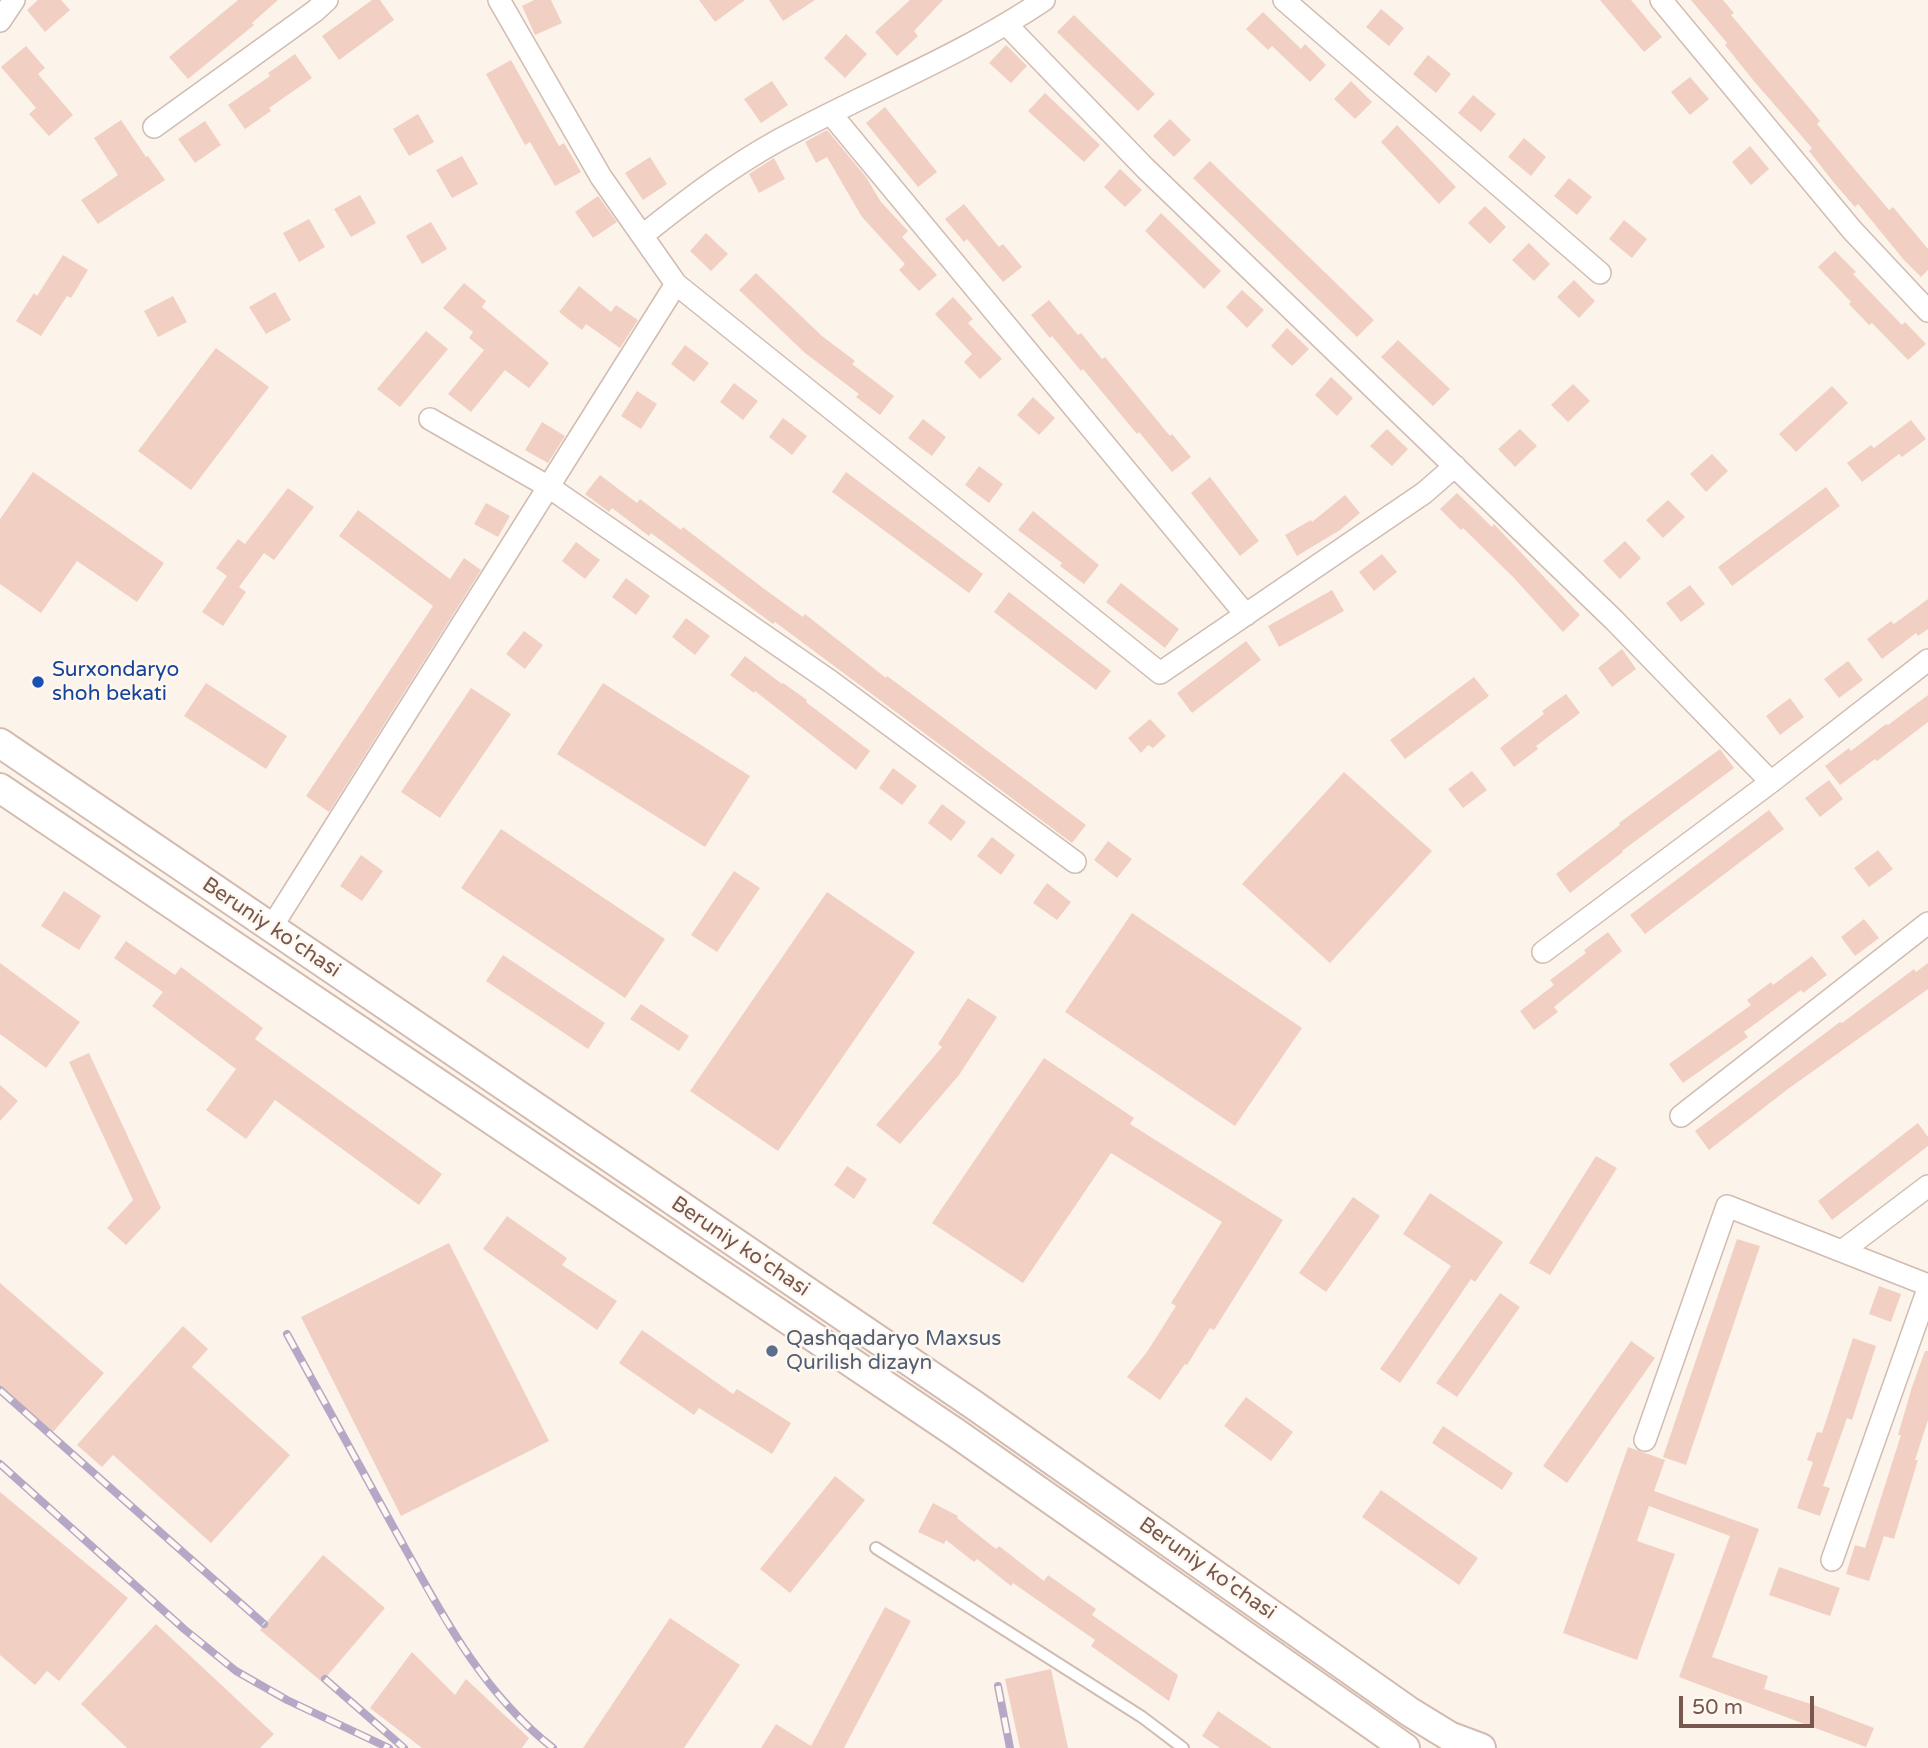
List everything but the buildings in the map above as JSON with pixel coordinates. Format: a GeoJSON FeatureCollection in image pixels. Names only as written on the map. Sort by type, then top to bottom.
{"type":"FeatureCollection","features":[{"type":"Feature","properties":{"kind":"main road","name":"Beruniy ko'chasi"},"geometry":{"type":"LineString","coordinates":[[10,750],[974,1405],[1410,1712],[1449,1736],[1481,1748]]}},
{"type":"Feature","properties":{"kind":"main road"},"geometry":{"type":"LineString","coordinates":[[0,788],[10,750]]}},
{"type":"Feature","properties":{"kind":"main road","name":"Beruniy ko'chasi"},"geometry":{"type":"LineString","coordinates":[[0,788],[956,1433],[1405,1748]]}},
{"type":"Feature","properties":{"kind":"main road"},"geometry":{"type":"LineString","coordinates":[[956,1433],[974,1405]]}},
{"type":"Feature","properties":{"kind":"street"},"geometry":{"type":"LineString","coordinates":[[0,21],[15,0]]}},
{"type":"Feature","properties":{"kind":"street"},"geometry":{"type":"LineString","coordinates":[[499,0],[601,177],[676,285],[1160,673],[1424,493],[1455,466]]}},
{"type":"Feature","properties":{"kind":"street"},"geometry":{"type":"LineString","coordinates":[[643,235],[709,182],[779,140],[1007,25],[1044,0]]}},
{"type":"Feature","properties":{"kind":"street"},"geometry":{"type":"LineString","coordinates":[[1284,0],[1600,273]]}},
{"type":"Feature","properties":{"kind":"street"},"geometry":{"type":"LineString","coordinates":[[1661,0],[1852,230],[1928,311]]}},
{"type":"Feature","properties":{"kind":"street"},"geometry":{"type":"LineString","coordinates":[[154,127],[316,4]]}},
{"type":"Feature","properties":{"kind":"street"},"geometry":{"type":"LineString","coordinates":[[1007,25],[1145,167],[1614,620],[1771,782]]}},
{"type":"Feature","properties":{"kind":"street"},"geometry":{"type":"LineString","coordinates":[[831,114],[1245,615]]}},
{"type":"Feature","properties":{"kind":"street"},"geometry":{"type":"LineString","coordinates":[[271,928],[676,285]]}},
{"type":"Feature","properties":{"kind":"street"},"geometry":{"type":"LineString","coordinates":[[430,419],[549,486],[830,681],[1075,862]]}},
{"type":"Feature","properties":{"kind":"street"},"geometry":{"type":"LineString","coordinates":[[1544,952],[1928,660]]}},
{"type":"Feature","properties":{"kind":"street"},"geometry":{"type":"LineString","coordinates":[[1681,1116],[1928,923]]}},
{"type":"Feature","properties":{"kind":"street"},"geometry":{"type":"LineString","coordinates":[[1842,1251],[1928,1186]]}},
{"type":"Feature","properties":{"kind":"street"},"geometry":{"type":"LineString","coordinates":[[1645,1440],[1727,1206],[1928,1287],[1832,1560]]}},
{"type":"Feature","properties":{"kind":"lane"},"geometry":{"type":"LineString","coordinates":[[876,1548],[1142,1717],[1184,1748]]}},
{"type":"Feature","properties":{"kind":"railway"},"geometry":{"type":"LineString","coordinates":[[287,1334],[445,1619],[504,1701],[527,1726],[553,1748]]}},
{"type":"Feature","properties":{"kind":"railway"},"geometry":{"type":"LineString","coordinates":[[0,1390],[264,1624]]}},
{"type":"Feature","properties":{"kind":"railway"},"geometry":{"type":"LineString","coordinates":[[0,1464],[184,1629],[236,1671],[287,1700],[389,1748]]}},
{"type":"Feature","properties":{"kind":"railway"},"geometry":{"type":"LineString","coordinates":[[325,1679],[404,1748]]}},
{"type":"Feature","properties":{"kind":"railway"},"geometry":{"type":"LineString","coordinates":[[998,1686],[1010,1748]]}},
{"type":"Feature","properties":{"kind":"place","name":"Surxondaryo shoh bekati"},"geometry":{"type":"Point","coordinates":[38,682]}},
{"type":"Feature","properties":{"kind":"place","name":"Qashqadaryo Maxsus Qurilish dizayn"},"geometry":{"type":"Point","coordinates":[772,1351]}}]}
